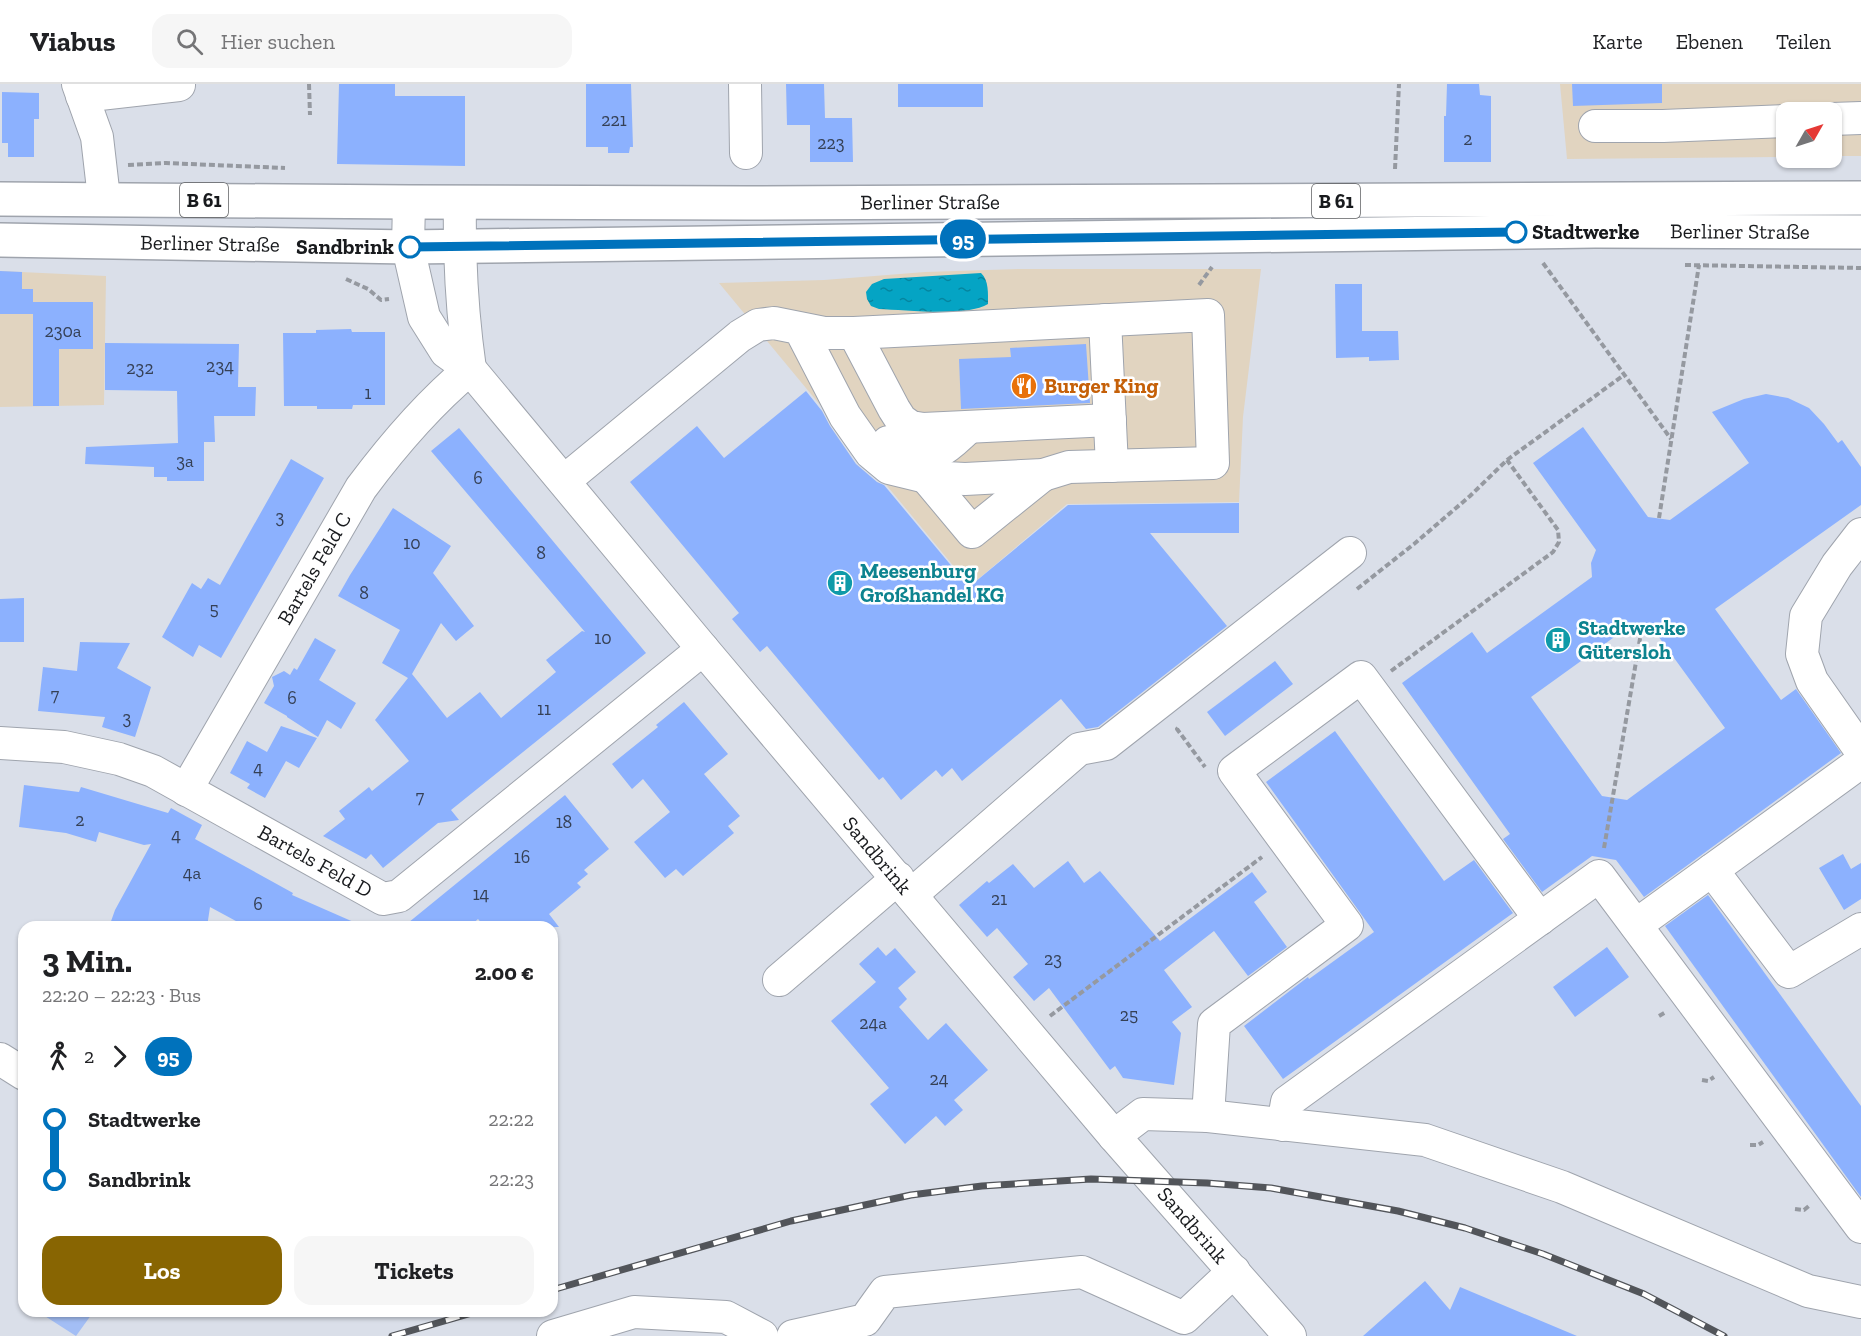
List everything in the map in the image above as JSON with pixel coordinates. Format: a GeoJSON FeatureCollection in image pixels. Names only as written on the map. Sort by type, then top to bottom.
{"type":"FeatureCollection","features":[{"type":"Feature","properties":{"kind":"main road","name":"Berliner Straße"},"geometry":{"type":"LineString","coordinates":[[0,199],[779,203],[1861,198]]}},
{"type":"Feature","properties":{"kind":"main road","name":"Berliner Straße"},"geometry":{"type":"LineString","coordinates":[[0,240],[408,247],[1563,232],[1861,232]]}},
{"type":"Feature","properties":{"kind":"street"},"geometry":{"type":"LineString","coordinates":[[745,84],[746,153]]}},
{"type":"Feature","properties":{"kind":"street"},"geometry":{"type":"LineString","coordinates":[[104,198],[97,137],[80,90],[179,85]]}},
{"type":"Feature","properties":{"kind":"street"},"geometry":{"type":"LineString","coordinates":[[1842,119],[1861,118]]}},
{"type":"Feature","properties":{"kind":"street"},"geometry":{"type":"LineString","coordinates":[[1595,126],[1776,121]]}},
{"type":"Feature","properties":{"kind":"street","name":"Sandbrink"},"geometry":{"type":"LineString","coordinates":[[408,202],[408,247],[424,317],[446,352],[470,369],[1114,1136],[1290,1336]]}},
{"type":"Feature","properties":{"kind":"street"},"geometry":{"type":"LineString","coordinates":[[460,202],[459,246],[463,316],[470,369]]}},
{"type":"Feature","properties":{"kind":"street"},"geometry":{"type":"LineString","coordinates":[[564,481],[740,336],[759,325],[774,323],[826,332],[1208,315],[1213,463],[1070,467],[1043,475],[965,479],[926,477],[889,468],[871,453],[845,416],[826,332]]}},
{"type":"Feature","properties":{"kind":"street"},"geometry":{"type":"LineString","coordinates":[[1105,320],[1112,466]]}},
{"type":"Feature","properties":{"kind":"street"},"geometry":{"type":"LineString","coordinates":[[826,332],[894,409],[901,420],[910,427],[968,428],[1110,420]]}},
{"type":"Feature","properties":{"kind":"street","name":"Bartels Feld C"},"geometry":{"type":"LineString","coordinates":[[186,790],[361,488],[442,392],[470,369]]}},
{"type":"Feature","properties":{"kind":"street"},"geometry":{"type":"LineString","coordinates":[[926,477],[972,532],[1043,475]]}},
{"type":"Feature","properties":{"kind":"street"},"geometry":{"type":"LineString","coordinates":[[1861,534],[1838,565],[1806,616],[1802,654],[1812,681],[1861,751]]}},
{"type":"Feature","properties":{"kind":"street"},"geometry":{"type":"LineString","coordinates":[[779,980],[905,886],[1079,749],[1106,744],[1350,553]]}},
{"type":"Feature","properties":{"kind":"street","name":"Bartels Feld D"},"geometry":{"type":"LineString","coordinates":[[0,743],[64,747],[119,759],[153,771],[383,899],[399,896],[703,649]]}},
{"type":"Feature","properties":{"kind":"street"},"geometry":{"type":"LineString","coordinates":[[1208,1116],[1214,1024],[1347,925],[1234,771],[1361,677],[1540,919]]}},
{"type":"Feature","properties":{"kind":"street"},"geometry":{"type":"LineString","coordinates":[[1636,925],[1861,762]]}},
{"type":"Feature","properties":{"kind":"street"},"geometry":{"type":"LineString","coordinates":[[1712,870],[1789,972],[1861,929]]}},
{"type":"Feature","properties":{"kind":"street"},"geometry":{"type":"LineString","coordinates":[[1283,1125],[1287,1102],[1599,876],[1861,1227]]}},
{"type":"Feature","properties":{"kind":"street"},"geometry":{"type":"LineString","coordinates":[[0,1059],[18,1070]]}},
{"type":"Feature","properties":{"kind":"street"},"geometry":{"type":"LineString","coordinates":[[1114,1136],[1143,1114],[1208,1116],[1425,1140],[1562,1187],[1808,1291],[1861,1302]]}},
{"type":"Feature","properties":{"kind":"street"},"geometry":{"type":"LineString","coordinates":[[793,1336],[865,1320],[885,1292],[1082,1272],[1184,1318],[1234,1271]]}},
{"type":"Feature","properties":{"kind":"street"},"geometry":{"type":"LineString","coordinates":[[553,1336],[634,1312],[726,1317],[762,1336]]}},
{"type":"Feature","properties":{"kind":"path"},"geometry":{"type":"LineString","coordinates":[[309,84],[310,115]]}},
{"type":"Feature","properties":{"kind":"path"},"geometry":{"type":"LineString","coordinates":[[1395,170],[1399,84]]}},
{"type":"Feature","properties":{"kind":"path"},"geometry":{"type":"LineString","coordinates":[[1541,260],[1671,440]]}},
{"type":"Feature","properties":{"kind":"path"},"geometry":{"type":"LineString","coordinates":[[1194,294],[1214,265],[1214,261]]}},
{"type":"Feature","properties":{"kind":"path"},"geometry":{"type":"LineString","coordinates":[[1659,518],[1699,265]]}},
{"type":"Feature","properties":{"kind":"path"},"geometry":{"type":"LineString","coordinates":[[340,278],[351,280],[368,289],[381,300],[392,299]]}},
{"type":"Feature","properties":{"kind":"path"},"geometry":{"type":"LineString","coordinates":[[1369,687],[1553,552],[1559,542],[1558,530],[1507,460],[1624,375]]}},
{"type":"Feature","properties":{"kind":"path"},"geometry":{"type":"LineString","coordinates":[[1599,876],[1642,627]]}},
{"type":"Feature","properties":{"kind":"shaded area"},"geometry":{"type":"Polygon","coordinates":[[[1560,84],[1861,84],[1861,156],[1842,156],[1842,102],[1776,102],[1776,157],[1567,159],[1560,84]]]}},
{"type":"Feature","properties":{"kind":"shaded area"},"geometry":{"type":"Polygon","coordinates":[[[1019,269],[1261,269],[1243,417],[1239,502],[1067,504],[970,586],[719,283],[824,280],[925,272],[1019,269]]]}},
{"type":"Feature","properties":{"kind":"shaded area"},"geometry":{"type":"Polygon","coordinates":[[[0,271],[106,276],[104,405],[0,407],[0,271]]]}},
{"type":"Feature","properties":{"kind":"shaded area"},"geometry":{"type":"Polygon","coordinates":[[[46,1317],[90,1317],[76,1336],[46,1317]]]}},
{"type":"Feature","properties":{"kind":"water"},"geometry":{"type":"Polygon","coordinates":[[[981,273],[987,283],[988,304],[979,308],[952,312],[879,309],[871,306],[867,299],[866,292],[872,284],[884,279],[981,273]]]}},
{"type":"Feature","properties":{"kind":"building"},"geometry":{"type":"Polygon","coordinates":[[[339,84],[395,84],[395,96],[465,96],[465,166],[337,164],[339,84]]]}},
{"type":"Feature","properties":{"kind":"building"},"geometry":{"type":"Polygon","coordinates":[[[586,84],[631,84],[633,147],[630,147],[629,153],[608,153],[608,147],[586,147],[586,84]]]}},
{"type":"Feature","properties":{"kind":"building"},"geometry":{"type":"Polygon","coordinates":[[[786,84],[824,84],[825,118],[852,118],[853,162],[810,162],[810,125],[787,125],[786,84]]]}},
{"type":"Feature","properties":{"kind":"building"},"geometry":{"type":"Polygon","coordinates":[[[898,84],[983,84],[983,107],[898,107],[898,84]]]}},
{"type":"Feature","properties":{"kind":"building"},"geometry":{"type":"Polygon","coordinates":[[[1447,84],[1479,84],[1480,95],[1491,96],[1491,162],[1444,162],[1447,84]]]}},
{"type":"Feature","properties":{"kind":"building"},"geometry":{"type":"Polygon","coordinates":[[[1572,84],[1662,84],[1662,103],[1573,106],[1572,84]]]}},
{"type":"Feature","properties":{"kind":"building"},"geometry":{"type":"Polygon","coordinates":[[[2,92],[39,93],[39,119],[34,119],[34,157],[8,157],[8,143],[2,143],[2,92]]]}},
{"type":"Feature","properties":{"kind":"building"},"geometry":{"type":"Polygon","coordinates":[[[0,271],[22,272],[22,289],[33,289],[33,302],[93,302],[93,349],[59,349],[59,406],[33,406],[33,314],[0,314],[0,271]]]}},
{"type":"Feature","properties":{"kind":"building"},"geometry":{"type":"Polygon","coordinates":[[[1335,284],[1362,284],[1362,331],[1398,331],[1399,360],[1369,361],[1369,357],[1336,358],[1335,284]]]}},
{"type":"Feature","properties":{"kind":"building"},"geometry":{"type":"Polygon","coordinates":[[[351,329],[352,332],[385,332],[385,405],[353,405],[352,409],[284,406],[283,333],[316,333],[316,330],[351,329]]]}},
{"type":"Feature","properties":{"kind":"building"},"geometry":{"type":"Polygon","coordinates":[[[105,343],[239,344],[238,387],[256,387],[255,416],[214,416],[215,442],[204,442],[204,481],[167,481],[167,477],[154,477],[154,467],[85,464],[86,447],[178,443],[177,391],[105,390],[105,343]]]}},
{"type":"Feature","properties":{"kind":"building","name":"Burger King"},"geometry":{"type":"Polygon","coordinates":[[[1086,344],[1090,403],[961,409],[959,359],[1011,357],[1010,348],[1086,344]]]}},
{"type":"Feature","properties":{"kind":"building","name":"Meesenburg Großhandel KG"},"geometry":{"type":"Polygon","coordinates":[[[806,391],[822,411],[856,464],[877,482],[884,485],[969,587],[1068,505],[1239,503],[1239,533],[1150,533],[1227,626],[1098,727],[1086,729],[1061,699],[962,781],[952,768],[942,777],[936,770],[901,800],[883,777],[879,780],[767,646],[760,652],[732,619],[739,613],[630,482],[697,426],[724,458],[806,391]]]}},
{"type":"Feature","properties":{"kind":"building","name":"Stadtwerke Gütersloh"},"geometry":{"type":"Polygon","coordinates":[[[1766,394],[1788,398],[1809,408],[1838,443],[1842,440],[1861,467],[1861,505],[1715,609],[1781,700],[1796,689],[1841,753],[1644,897],[1616,860],[1592,856],[1542,892],[1503,839],[1510,834],[1402,683],[1472,632],[1487,653],[1592,577],[1591,563],[1596,550],[1533,463],[1583,427],[1648,517],[1670,520],[1749,463],[1712,412],[1744,399],[1766,394]],[[1631,625],[1531,697],[1602,796],[1627,800],[1725,728],[1653,629],[1631,625]]]}},
{"type":"Feature","properties":{"kind":"building"},"geometry":{"type":"Polygon","coordinates":[[[459,428],[646,653],[451,810],[459,820],[438,823],[383,868],[371,854],[366,859],[323,836],[345,819],[339,811],[369,787],[372,791],[409,761],[375,720],[408,678],[382,663],[400,630],[338,596],[393,508],[451,546],[433,573],[474,626],[456,641],[441,623],[412,674],[447,718],[480,692],[501,718],[556,672],[546,660],[582,631],[585,632],[431,451],[459,428]]]}},
{"type":"Feature","properties":{"kind":"building"},"geometry":{"type":"Polygon","coordinates":[[[291,459],[324,478],[221,658],[199,645],[193,657],[162,637],[192,583],[201,589],[208,578],[220,585],[291,459]]]}},
{"type":"Feature","properties":{"kind":"building"},"geometry":{"type":"Polygon","coordinates":[[[24,598],[24,642],[0,642],[0,599],[24,598]]]}},
{"type":"Feature","properties":{"kind":"building"},"geometry":{"type":"Polygon","coordinates":[[[315,638],[336,650],[319,680],[356,703],[341,729],[327,720],[318,737],[264,703],[274,686],[272,677],[284,671],[290,675],[294,668],[297,670],[315,638]]]}},
{"type":"Feature","properties":{"kind":"building"},"geometry":{"type":"Polygon","coordinates":[[[80,642],[130,643],[117,668],[151,687],[135,737],[102,727],[105,717],[38,711],[43,667],[77,671],[80,642]]]}},
{"type":"Feature","properties":{"kind":"building"},"geometry":{"type":"Polygon","coordinates":[[[1275,661],[1293,684],[1225,736],[1207,712],[1275,661]]]}},
{"type":"Feature","properties":{"kind":"building"},"geometry":{"type":"Polygon","coordinates":[[[684,702],[728,754],[704,774],[740,816],[728,826],[734,833],[683,876],[676,869],[665,878],[634,842],[670,812],[643,779],[632,789],[612,764],[658,727],[656,725],[684,702]]]}},
{"type":"Feature","properties":{"kind":"building"},"geometry":{"type":"Polygon","coordinates":[[[281,726],[317,738],[299,768],[286,761],[265,798],[247,788],[250,784],[230,773],[247,741],[267,752],[281,726]]]}},
{"type":"Feature","properties":{"kind":"building"},"geometry":{"type":"Polygon","coordinates":[[[1335,731],[1444,881],[1474,860],[1513,913],[1283,1079],[1244,1026],[1308,977],[1309,979],[1374,932],[1266,782],[1335,731]]]}},
{"type":"Feature","properties":{"kind":"building"},"geometry":{"type":"Polygon","coordinates":[[[24,785],[79,792],[81,787],[168,813],[171,808],[202,825],[195,839],[293,893],[292,895],[351,921],[236,921],[210,907],[208,921],[111,921],[151,844],[144,845],[99,832],[96,842],[66,833],[19,827],[24,785]]]}},
{"type":"Feature","properties":{"kind":"building"},"geometry":{"type":"Polygon","coordinates":[[[565,795],[609,849],[584,870],[588,874],[577,883],[581,887],[549,914],[554,921],[480,921],[478,919],[476,921],[410,921],[565,795]]]}},
{"type":"Feature","properties":{"kind":"building"},"geometry":{"type":"Polygon","coordinates":[[[1843,854],[1851,869],[1861,863],[1861,899],[1844,910],[1819,868],[1843,854]]]}},
{"type":"Feature","properties":{"kind":"building"},"geometry":{"type":"Polygon","coordinates":[[[1068,861],[1084,883],[1100,871],[1160,941],[1252,872],[1267,892],[1254,902],[1287,947],[1248,976],[1214,931],[1164,970],[1192,1007],[1172,1022],[1181,1033],[1174,1085],[1123,1078],[1115,1066],[1110,1070],[1049,988],[1034,1001],[1013,977],[1028,964],[997,928],[987,937],[959,905],[987,881],[989,883],[1013,864],[1034,888],[1068,861]]]}},
{"type":"Feature","properties":{"kind":"building"},"geometry":{"type":"Polygon","coordinates":[[[1708,895],[1861,1106],[1861,1197],[1665,926],[1708,895]]]}},
{"type":"Feature","properties":{"kind":"building"},"geometry":{"type":"Polygon","coordinates":[[[878,947],[886,956],[895,948],[916,972],[898,988],[907,999],[899,1007],[928,1040],[946,1023],[988,1070],[954,1100],[963,1110],[945,1126],[936,1116],[905,1144],[870,1104],[889,1088],[831,1021],[876,982],[859,964],[878,947]]]}},
{"type":"Feature","properties":{"kind":"building"},"geometry":{"type":"Polygon","coordinates":[[[1607,947],[1629,977],[1575,1017],[1553,987],[1607,947]]]}},
{"type":"Feature","properties":{"kind":"building"},"geometry":{"type":"Polygon","coordinates":[[[1425,1281],[1450,1310],[1460,1287],[1577,1336],[1363,1336],[1425,1281]]]}},
{"type":"Feature","properties":{"kind":"railway"},"geometry":{"type":"LineString","coordinates":[[558,1288],[791,1221],[911,1195],[982,1186],[1091,1179],[1207,1183],[1271,1188],[1398,1211],[1465,1228],[1543,1254],[1644,1294],[1724,1336]]}},
{"type":"Feature","properties":{"kind":"railway"},"geometry":{"type":"LineString","coordinates":[[392,1336],[458,1317]]}},
{"type":"Feature","properties":{"kind":"bus line","name":"95"},"geometry":{"type":"LineString","coordinates":[[410,247],[1516,232]]}},
{"type":"Feature","properties":{"kind":"place","name":"Stadtwerke"},"geometry":{"type":"Point","coordinates":[1516,232]}},
{"type":"Feature","properties":{"kind":"place","name":"Sandbrink"},"geometry":{"type":"Point","coordinates":[410,247]}},
{"type":"Feature","properties":{"kind":"place","name":"Burger King"},"geometry":{"type":"Point","coordinates":[1024,386]}},
{"type":"Feature","properties":{"kind":"place","name":"Meesenburg Großhandel KG"},"geometry":{"type":"Point","coordinates":[840,583]}},
{"type":"Feature","properties":{"kind":"place","name":"Stadtwerke Gütersloh"},"geometry":{"type":"Point","coordinates":[1558,640]}}]}
